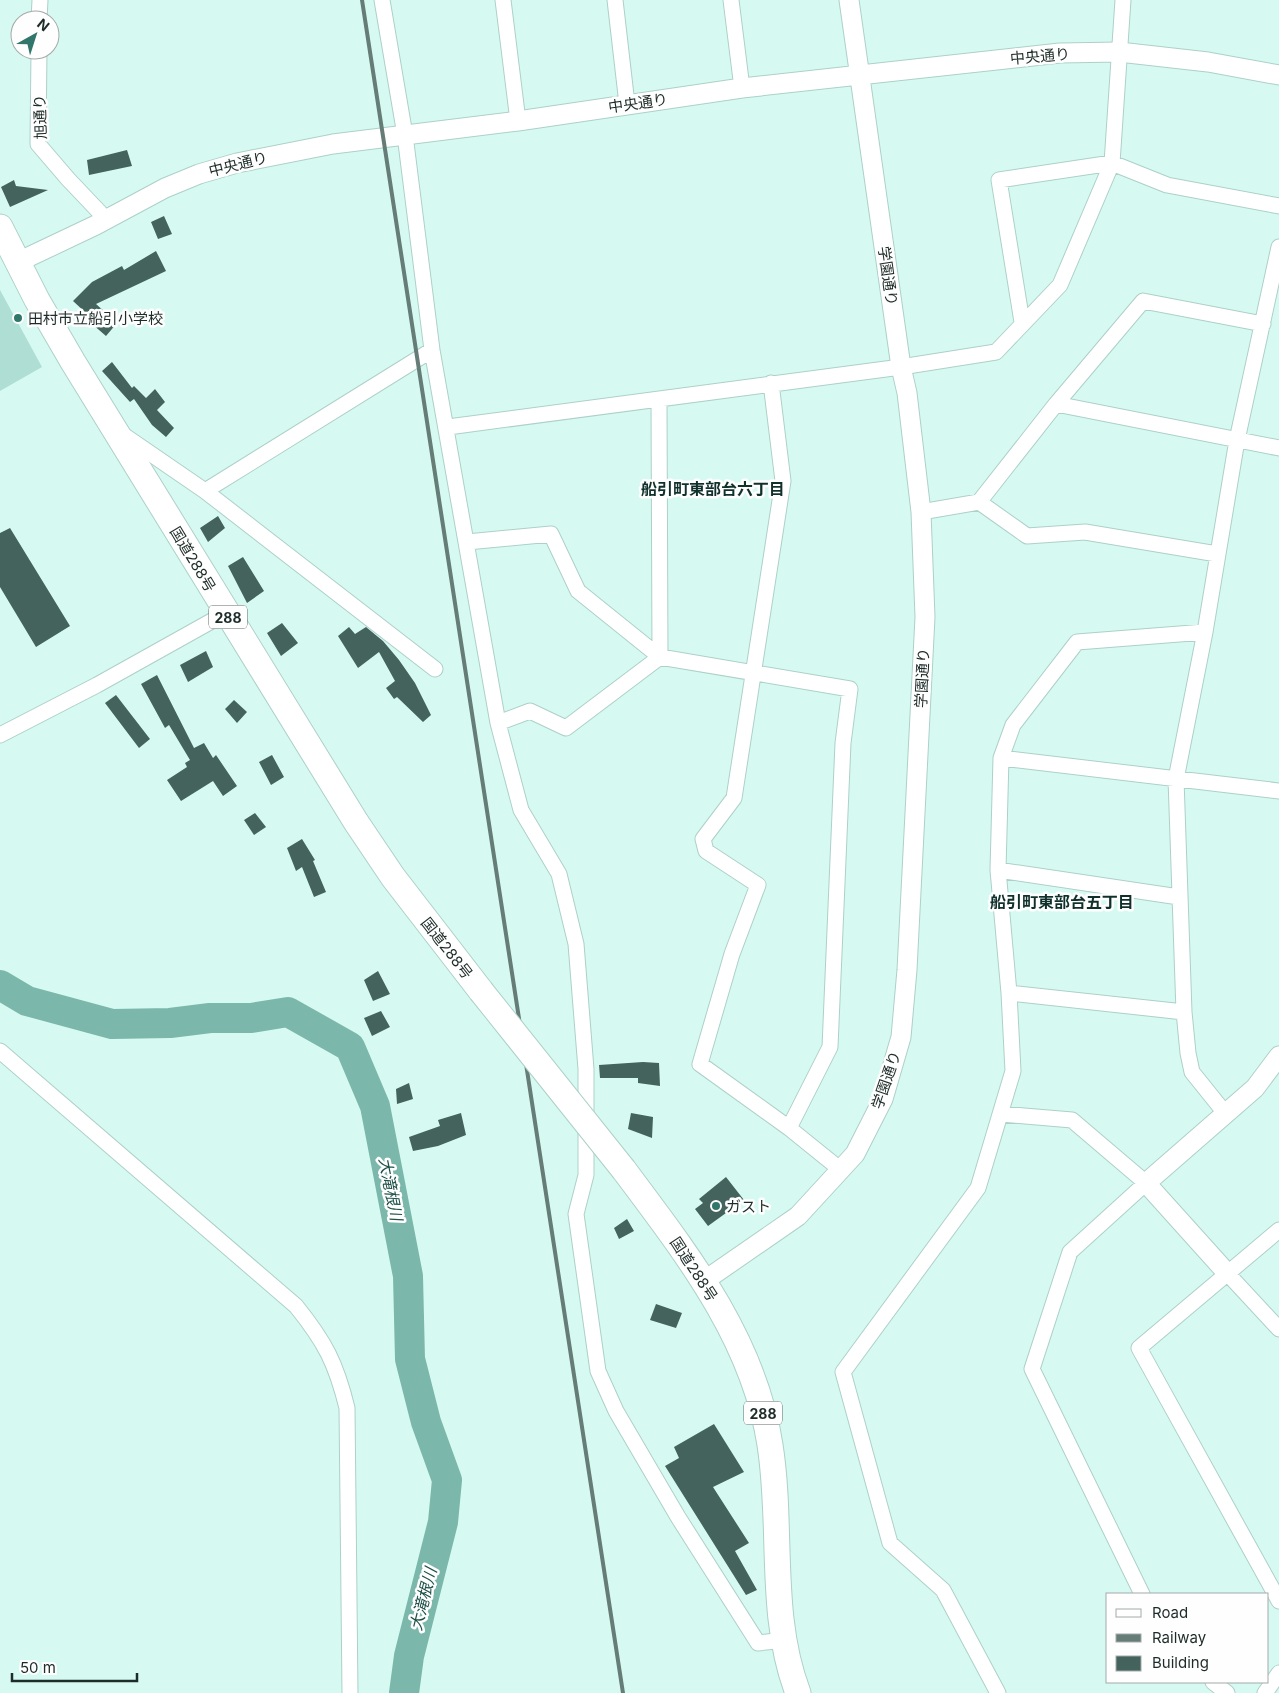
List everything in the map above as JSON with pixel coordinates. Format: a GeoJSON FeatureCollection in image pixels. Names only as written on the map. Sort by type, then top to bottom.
{"type":"FeatureCollection","features":[{"type":"Feature","properties":{"kind":"highway","name":"国道288号"},"geometry":{"type":"LineString","coordinates":[[0,227],[42,308],[113,428],[226,613],[393,877],[624,1170],[704,1281],[756,1383],[768,1436],[777,1524],[779,1594],[785,1640],[790,1671],[798,1693]]}},
{"type":"Feature","properties":{"kind":"street"},"geometry":{"type":"LineString","coordinates":[[382,0],[405,135],[432,350],[448,427],[498,723],[521,810],[559,874],[576,944],[586,1069],[586,1175],[576,1214],[598,1371],[616,1411],[635,1444],[678,1517],[758,1643],[785,1640]]}},
{"type":"Feature","properties":{"kind":"street"},"geometry":{"type":"LineString","coordinates":[[503,0],[518,121]]}},
{"type":"Feature","properties":{"kind":"street"},"geometry":{"type":"LineString","coordinates":[[615,0],[627,104]]}},
{"type":"Feature","properties":{"kind":"street"},"geometry":{"type":"LineString","coordinates":[[731,0],[742,88]]}},
{"type":"Feature","properties":{"kind":"street","name":"学園通り"},"geometry":{"type":"LineString","coordinates":[[704,1281],[798,1216],[855,1154],[883,1099],[900,1037],[907,970],[925,617],[921,512],[907,393],[901,367],[849,0]]}},
{"type":"Feature","properties":{"kind":"street"},"geometry":{"type":"LineString","coordinates":[[448,427],[901,367],[996,352],[1022,322],[1031,316],[1060,284],[1112,163],[1123,0]]}},
{"type":"Feature","properties":{"kind":"street","name":"中央通り"},"geometry":{"type":"LineString","coordinates":[[18,262],[165,188],[199,174],[227,166],[333,144],[518,121],[742,88],[1060,53],[1119,52],[1208,62],[1279,75]]}},
{"type":"Feature","properties":{"kind":"street","name":"旭通り"},"geometry":{"type":"LineString","coordinates":[[39,60],[38,144],[106,219]]}},
{"type":"Feature","properties":{"kind":"street"},"geometry":{"type":"LineString","coordinates":[[1022,322],[998,180],[1112,163],[1167,185],[1279,206]]}},
{"type":"Feature","properties":{"kind":"street"},"geometry":{"type":"LineString","coordinates":[[1225,1112],[1192,1072],[1188,1053],[1184,1012],[1176,779],[1205,632],[1237,440],[1279,247]]}},
{"type":"Feature","properties":{"kind":"street"},"geometry":{"type":"LineString","coordinates":[[921,512],[979,502],[1056,404],[1143,301],[1263,324]]}},
{"type":"Feature","properties":{"kind":"street"},"geometry":{"type":"LineString","coordinates":[[205,491],[432,350]]}},
{"type":"Feature","properties":{"kind":"street"},"geometry":{"type":"LineString","coordinates":[[771,383],[783,481],[734,798],[703,839],[706,851],[758,886],[732,954],[700,1064],[789,1128],[842,1170]]}},
{"type":"Feature","properties":{"kind":"street"},"geometry":{"type":"LineString","coordinates":[[659,400],[660,657]]}},
{"type":"Feature","properties":{"kind":"street"},"geometry":{"type":"LineString","coordinates":[[1056,404],[1279,448]]}},
{"type":"Feature","properties":{"kind":"street"},"geometry":{"type":"LineString","coordinates":[[113,428],[205,491],[435,669]]}},
{"type":"Feature","properties":{"kind":"street"},"geometry":{"type":"LineString","coordinates":[[979,502],[1027,536],[1085,532],[1217,554]]}},
{"type":"Feature","properties":{"kind":"street"},"geometry":{"type":"LineString","coordinates":[[467,542],[551,534],[578,591],[660,657],[850,690],[843,743],[830,1046],[789,1128]]}},
{"type":"Feature","properties":{"kind":"street"},"geometry":{"type":"LineString","coordinates":[[0,735],[97,685],[226,613]]}},
{"type":"Feature","properties":{"kind":"street"},"geometry":{"type":"LineString","coordinates":[[998,1693],[943,1590],[890,1543],[843,1372],[978,1188],[1001,1114],[1012,1071],[1009,993],[998,870],[1001,758],[1013,724],[1077,642],[1205,632]]}},
{"type":"Feature","properties":{"kind":"street"},"geometry":{"type":"LineString","coordinates":[[498,723],[530,711],[566,728],[660,657]]}},
{"type":"Feature","properties":{"kind":"street"},"geometry":{"type":"LineString","coordinates":[[1001,758],[1279,791]]}},
{"type":"Feature","properties":{"kind":"street"},"geometry":{"type":"LineString","coordinates":[[998,870],[1179,897]]}},
{"type":"Feature","properties":{"kind":"street"},"geometry":{"type":"LineString","coordinates":[[1009,993],[1184,1012]]}},
{"type":"Feature","properties":{"kind":"street"},"geometry":{"type":"LineString","coordinates":[[0,1051],[296,1306],[315,1329],[328,1352],[338,1372],[347,1408],[350,1693]]}},
{"type":"Feature","properties":{"kind":"street"},"geometry":{"type":"LineString","coordinates":[[1142,1593],[1032,1369],[1070,1252],[1225,1112],[1255,1088],[1279,1056]]}},
{"type":"Feature","properties":{"kind":"street"},"geometry":{"type":"LineString","coordinates":[[1001,1114],[1072,1120],[1146,1183],[1279,1329]]}},
{"type":"Feature","properties":{"kind":"street"},"geometry":{"type":"LineString","coordinates":[[1279,1230],[1139,1348],[1279,1602]]}},
{"type":"Feature","properties":{"kind":"street"},"geometry":{"type":"LineString","coordinates":[[1265,1693],[1279,1673]]}},
{"type":"Feature","properties":{"kind":"street"},"geometry":{"type":"LineString","coordinates":[[1214,1683],[1227,1693]]}},
{"type":"Feature","properties":{"kind":"green space"},"geometry":{"type":"Polygon","coordinates":[[[0,290],[42,367],[0,391],[0,290]]]}},
{"type":"Feature","properties":{"kind":"building"},"geometry":{"type":"Polygon","coordinates":[[[127,150],[132,166],[89,175],[87,160],[127,150]]]}},
{"type":"Feature","properties":{"kind":"building"},"geometry":{"type":"Polygon","coordinates":[[[14,180],[16,186],[48,190],[10,207],[1,187],[14,180]]]}},
{"type":"Feature","properties":{"kind":"building"},"geometry":{"type":"Polygon","coordinates":[[[164,216],[172,234],[158,239],[151,222],[164,216]]]}},
{"type":"Feature","properties":{"kind":"building"},"geometry":{"type":"Polygon","coordinates":[[[156,251],[166,271],[96,304],[117,323],[106,336],[84,317],[86,313],[73,301],[92,282],[122,266],[124,270],[156,251]]]}},
{"type":"Feature","properties":{"kind":"building"},"geometry":{"type":"Polygon","coordinates":[[[112,362],[132,388],[134,386],[146,398],[155,389],[165,402],[157,410],[174,428],[166,437],[152,425],[134,399],[130,402],[102,371],[112,362]]]}},
{"type":"Feature","properties":{"kind":"building"},"geometry":{"type":"Polygon","coordinates":[[[218,516],[225,528],[208,542],[200,528],[218,516]]]}},
{"type":"Feature","properties":{"kind":"building"},"geometry":{"type":"Polygon","coordinates":[[[10,528],[70,626],[36,647],[0,587],[0,533],[10,528]]]}},
{"type":"Feature","properties":{"kind":"building"},"geometry":{"type":"Polygon","coordinates":[[[243,557],[264,591],[247,603],[228,566],[243,557]]]}},
{"type":"Feature","properties":{"kind":"building"},"geometry":{"type":"Polygon","coordinates":[[[282,623],[298,643],[281,656],[267,633],[282,623]]]}},
{"type":"Feature","properties":{"kind":"building"},"geometry":{"type":"Polygon","coordinates":[[[349,627],[355,634],[366,627],[383,641],[399,660],[415,683],[431,715],[423,722],[397,697],[394,699],[386,688],[395,681],[379,652],[358,668],[338,636],[349,627]]]}},
{"type":"Feature","properties":{"kind":"building"},"geometry":{"type":"Polygon","coordinates":[[[206,651],[213,667],[188,682],[180,665],[206,651]]]}},
{"type":"Feature","properties":{"kind":"building"},"geometry":{"type":"Polygon","coordinates":[[[157,675],[194,748],[204,743],[213,758],[216,755],[237,786],[223,796],[213,781],[181,801],[167,780],[187,767],[185,763],[190,760],[169,725],[165,728],[141,684],[157,675]]]}},
{"type":"Feature","properties":{"kind":"building"},"geometry":{"type":"Polygon","coordinates":[[[116,695],[150,739],[139,748],[105,703],[116,695]]]}},
{"type":"Feature","properties":{"kind":"building"},"geometry":{"type":"Polygon","coordinates":[[[234,700],[247,712],[237,723],[225,709],[234,700]]]}},
{"type":"Feature","properties":{"kind":"building"},"geometry":{"type":"Polygon","coordinates":[[[272,755],[284,777],[271,785],[259,762],[272,755]]]}},
{"type":"Feature","properties":{"kind":"building"},"geometry":{"type":"Polygon","coordinates":[[[255,813],[266,827],[254,835],[244,820],[255,813]]]}},
{"type":"Feature","properties":{"kind":"building"},"geometry":{"type":"Polygon","coordinates":[[[302,839],[315,860],[313,861],[326,892],[314,897],[302,867],[296,871],[287,848],[302,839]]]}},
{"type":"Feature","properties":{"kind":"building"},"geometry":{"type":"Polygon","coordinates":[[[378,971],[390,994],[373,1001],[364,980],[378,971]]]}},
{"type":"Feature","properties":{"kind":"building"},"geometry":{"type":"Polygon","coordinates":[[[381,1011],[390,1027],[372,1036],[364,1018],[381,1011]]]}},
{"type":"Feature","properties":{"kind":"building"},"geometry":{"type":"Polygon","coordinates":[[[643,1062],[659,1063],[660,1086],[638,1083],[638,1078],[600,1078],[599,1065],[643,1062]]]}},
{"type":"Feature","properties":{"kind":"building"},"geometry":{"type":"Polygon","coordinates":[[[409,1083],[413,1099],[397,1104],[396,1089],[409,1083]]]}},
{"type":"Feature","properties":{"kind":"building"},"geometry":{"type":"Polygon","coordinates":[[[461,1113],[466,1135],[438,1146],[413,1151],[409,1137],[440,1126],[438,1120],[461,1113]]]}},
{"type":"Feature","properties":{"kind":"building"},"geometry":{"type":"Polygon","coordinates":[[[631,1113],[653,1117],[652,1138],[628,1129],[631,1113]]]}},
{"type":"Feature","properties":{"kind":"building"},"geometry":{"type":"Polygon","coordinates":[[[726,1177],[744,1200],[708,1226],[695,1209],[703,1203],[699,1199],[726,1177]]]}},
{"type":"Feature","properties":{"kind":"building"},"geometry":{"type":"Polygon","coordinates":[[[627,1219],[634,1231],[619,1239],[614,1228],[627,1219]]]}},
{"type":"Feature","properties":{"kind":"building"},"geometry":{"type":"Polygon","coordinates":[[[656,1304],[682,1313],[676,1328],[650,1320],[656,1304]]]}},
{"type":"Feature","properties":{"kind":"building"},"geometry":{"type":"Polygon","coordinates":[[[714,1424],[744,1472],[713,1487],[749,1543],[735,1551],[757,1590],[746,1595],[665,1466],[679,1458],[674,1447],[714,1424]]]}},
{"type":"Feature","properties":{"kind":"waterway","name":"大滝根川"},"geometry":{"type":"LineString","coordinates":[[0,985],[27,1001],[112,1024],[170,1023],[210,1018],[251,1018],[288,1012],[350,1047],[375,1106],[408,1276],[410,1359],[426,1422],[447,1480],[443,1522],[409,1656],[404,1693]]}},
{"type":"Feature","properties":{"kind":"railway"},"geometry":{"type":"LineString","coordinates":[[362,0],[623,1693]]}},
{"type":"Feature","properties":{"kind":"place","name":"田村市立船引小学校"},"geometry":{"type":"Point","coordinates":[18,318]}},
{"type":"Feature","properties":{"kind":"place","name":"ガスト"},"geometry":{"type":"Point","coordinates":[716,1206]}},
{"type":"Feature","properties":{"kind":"district","name":"船引町東部台六丁目"},"geometry":{"type":"Point","coordinates":[713,489]}},
{"type":"Feature","properties":{"kind":"district","name":"船引町東部台五丁目"},"geometry":{"type":"Point","coordinates":[1062,902]}}]}
